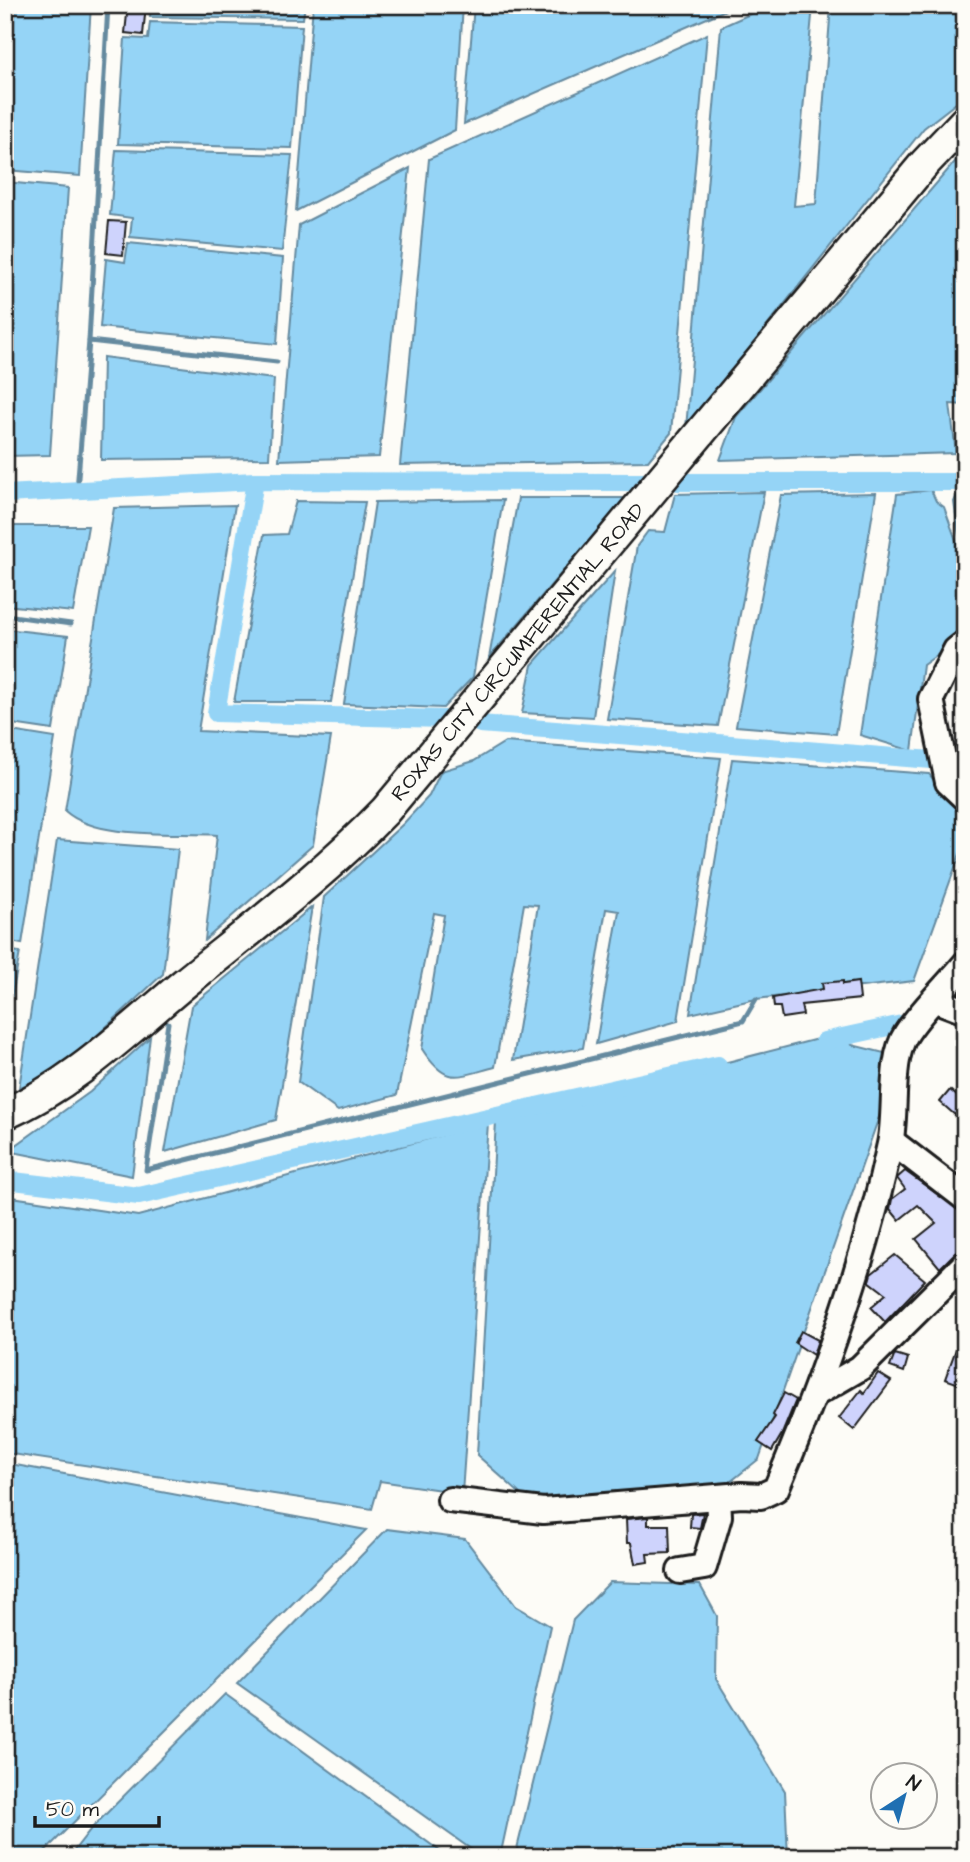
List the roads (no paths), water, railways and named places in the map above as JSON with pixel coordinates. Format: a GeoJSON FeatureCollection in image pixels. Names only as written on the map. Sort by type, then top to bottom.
{"type":"FeatureCollection","features":[{"type":"Feature","properties":{"kind":"main road","name":"ROXAS CITY CIRCUMFERENTIAL ROAD"},"geometry":{"type":"LineString","coordinates":[[5,1114],[34,1101],[81,1069],[326,866],[385,811],[925,163],[965,121]]}},
{"type":"Feature","properties":{"kind":"street"},"geometry":{"type":"LineString","coordinates":[[965,643],[956,650],[931,699],[948,782],[965,798]]}},
{"type":"Feature","properties":{"kind":"street"},"geometry":{"type":"LineString","coordinates":[[450,1500],[543,1511],[761,1496],[776,1489],[817,1393],[891,1141],[895,1077],[905,1035],[965,964]]}},
{"type":"Feature","properties":{"kind":"street"},"geometry":{"type":"LineString","coordinates":[[936,1000],[965,1011]]}},
{"type":"Feature","properties":{"kind":"street"},"geometry":{"type":"LineString","coordinates":[[891,1141],[965,1198]]}},
{"type":"Feature","properties":{"kind":"street"},"geometry":{"type":"LineString","coordinates":[[817,1393],[860,1368],[965,1264]]}},
{"type":"Feature","properties":{"kind":"street"},"geometry":{"type":"LineString","coordinates":[[680,1571],[704,1567],[719,1516],[718,1497]]}},
{"type":"Feature","properties":{"kind":"water"},"geometry":{"type":"Polygon","coordinates":[[[5,5],[91,5],[80,176],[5,170],[5,5]]]}},
{"type":"Feature","properties":{"kind":"water"},"geometry":{"type":"Polygon","coordinates":[[[151,5],[305,5],[303,19],[150,17],[151,5]]]}},
{"type":"Feature","properties":{"kind":"water"},"geometry":{"type":"Polygon","coordinates":[[[313,5],[463,5],[455,130],[296,211],[313,5]]]}},
{"type":"Feature","properties":{"kind":"water"},"geometry":{"type":"Polygon","coordinates":[[[474,5],[728,5],[730,8],[464,124],[474,5]]]}},
{"type":"Feature","properties":{"kind":"water"},"geometry":{"type":"Polygon","coordinates":[[[770,5],[813,5],[794,206],[816,204],[831,5],[965,5],[965,96],[924,128],[686,428],[721,27],[770,5]]]}},
{"type":"Feature","properties":{"kind":"water"},"geometry":{"type":"Polygon","coordinates":[[[150,22],[302,26],[292,148],[118,144],[125,38],[148,39],[150,22]]]}},
{"type":"Feature","properties":{"kind":"water"},"geometry":{"type":"Polygon","coordinates":[[[707,34],[671,433],[648,461],[400,465],[429,159],[707,34]]]}},
{"type":"Feature","properties":{"kind":"water"},"geometry":{"type":"Polygon","coordinates":[[[116,150],[292,155],[282,251],[130,237],[132,218],[110,215],[116,150]]]}},
{"type":"Feature","properties":{"kind":"water"},"geometry":{"type":"Polygon","coordinates":[[[965,150],[965,405],[950,404],[956,453],[720,460],[736,417],[965,150]]]}},
{"type":"Feature","properties":{"kind":"water"},"geometry":{"type":"Polygon","coordinates":[[[410,168],[379,457],[279,460],[299,225],[410,168]]]}},
{"type":"Feature","properties":{"kind":"water"},"geometry":{"type":"Polygon","coordinates":[[[5,182],[68,188],[50,455],[5,456],[5,182]]]}},
{"type":"Feature","properties":{"kind":"water"},"geometry":{"type":"Polygon","coordinates":[[[128,243],[283,258],[277,344],[100,327],[106,259],[125,262],[128,243]]]}},
{"type":"Feature","properties":{"kind":"water"},"geometry":{"type":"Polygon","coordinates":[[[103,357],[274,379],[269,458],[101,460],[103,357]]]}},
{"type":"Feature","properties":{"kind":"water"},"geometry":{"type":"Polygon","coordinates":[[[931,490],[936,501],[944,507],[962,557],[954,502],[959,491],[965,491],[965,635],[923,665],[912,751],[860,735],[897,494],[931,490]]]}},
{"type":"Feature","properties":{"kind":"water"},"geometry":{"type":"Polygon","coordinates":[[[764,492],[718,726],[607,719],[637,546],[648,531],[665,532],[675,494],[764,492]]]}},
{"type":"Feature","properties":{"kind":"water"},"geometry":{"type":"Polygon","coordinates":[[[876,493],[836,734],[736,726],[781,495],[876,493]]]}},
{"type":"Feature","properties":{"kind":"water"},"geometry":{"type":"Polygon","coordinates":[[[518,498],[625,498],[489,658],[518,498]]]}},
{"type":"Feature","properties":{"kind":"water"},"geometry":{"type":"Polygon","coordinates":[[[503,500],[473,677],[443,708],[344,704],[375,502],[503,500]]]}},
{"type":"Feature","properties":{"kind":"water"},"geometry":{"type":"Polygon","coordinates":[[[296,501],[365,502],[331,702],[234,702],[264,535],[287,534],[296,501]]]}},
{"type":"Feature","properties":{"kind":"water"},"geometry":{"type":"Polygon","coordinates":[[[235,505],[198,731],[331,737],[313,845],[205,940],[217,835],[116,831],[96,827],[65,811],[114,508],[235,505]]]}},
{"type":"Feature","properties":{"kind":"water"},"geometry":{"type":"Polygon","coordinates":[[[5,526],[88,526],[73,612],[5,605],[5,526]]]}},
{"type":"Feature","properties":{"kind":"water"},"geometry":{"type":"Polygon","coordinates":[[[615,571],[593,717],[522,713],[532,665],[615,571]]]}},
{"type":"Feature","properties":{"kind":"water"},"geometry":{"type":"Polygon","coordinates":[[[5,629],[68,636],[53,730],[5,723],[5,629]]]}},
{"type":"Feature","properties":{"kind":"water"},"geometry":{"type":"Polygon","coordinates":[[[5,730],[55,738],[22,944],[5,941],[5,730]]]}},
{"type":"Feature","properties":{"kind":"water"},"geometry":{"type":"Polygon","coordinates":[[[505,742],[721,758],[678,1021],[596,1044],[619,911],[606,909],[583,1048],[513,1060],[538,905],[524,904],[495,1067],[461,1075],[445,1074],[430,1061],[422,1049],[444,915],[434,913],[397,1095],[338,1111],[298,1082],[324,897],[403,824],[429,796],[441,771],[474,761],[505,742]]]}},
{"type":"Feature","properties":{"kind":"water"},"geometry":{"type":"Polygon","coordinates":[[[732,759],[929,774],[965,821],[965,840],[914,981],[756,999],[690,1014],[732,759]]]}},
{"type":"Feature","properties":{"kind":"water"},"geometry":{"type":"Polygon","coordinates":[[[57,840],[178,849],[163,974],[62,1068],[19,1088],[57,840]]]}},
{"type":"Feature","properties":{"kind":"water"},"geometry":{"type":"Polygon","coordinates":[[[312,907],[276,1120],[165,1152],[191,1006],[312,907]]]}},
{"type":"Feature","properties":{"kind":"water"},"geometry":{"type":"Polygon","coordinates":[[[5,950],[20,952],[5,1035],[5,950]]]}},
{"type":"Feature","properties":{"kind":"water"},"geometry":{"type":"Polygon","coordinates":[[[845,1032],[852,1045],[900,1057],[759,1459],[725,1486],[538,1510],[477,1455],[496,1121],[845,1032]]]}},
{"type":"Feature","properties":{"kind":"water"},"geometry":{"type":"Polygon","coordinates":[[[150,1037],[132,1176],[8,1151],[90,1092],[150,1037]]]}},
{"type":"Feature","properties":{"kind":"water"},"geometry":{"type":"Polygon","coordinates":[[[488,1123],[462,1493],[380,1481],[372,1509],[5,1453],[5,1196],[138,1216],[488,1123]]]}},
{"type":"Feature","properties":{"kind":"water"},"geometry":{"type":"Polygon","coordinates":[[[5,1463],[366,1530],[39,1857],[15,1856],[5,1809],[5,1463]]]}},
{"type":"Feature","properties":{"kind":"water"},"geometry":{"type":"Polygon","coordinates":[[[387,1529],[465,1539],[516,1606],[550,1626],[500,1857],[482,1857],[237,1683],[387,1529]]]}},
{"type":"Feature","properties":{"kind":"water"},"geometry":{"type":"Polygon","coordinates":[[[610,1582],[700,1585],[717,1616],[716,1679],[785,1791],[788,1857],[515,1857],[573,1620],[610,1582]]]}},
{"type":"Feature","properties":{"kind":"water"},"geometry":{"type":"Polygon","coordinates":[[[225,1694],[448,1857],[69,1857],[90,1830],[225,1694]]]}},
{"type":"Feature","properties":{"kind":"waterway"},"geometry":{"type":"LineString","coordinates":[[77,490],[89,341],[108,5]]}},
{"type":"Feature","properties":{"kind":"waterway"},"geometry":{"type":"LineString","coordinates":[[89,341],[277,362]]}},
{"type":"Feature","properties":{"kind":"waterway"},"geometry":{"type":"LineString","coordinates":[[255,481],[216,713],[444,719]]}},
{"type":"Feature","properties":{"kind":"waterway"},"geometry":{"type":"LineString","coordinates":[[5,494],[255,481],[643,482]]}},
{"type":"Feature","properties":{"kind":"waterway"},"geometry":{"type":"LineString","coordinates":[[678,482],[965,482]]}},
{"type":"Feature","properties":{"kind":"waterway"},"geometry":{"type":"LineString","coordinates":[[5,615],[71,624]]}},
{"type":"Feature","properties":{"kind":"waterway"},"geometry":{"type":"LineString","coordinates":[[480,724],[932,760]]}},
{"type":"Feature","properties":{"kind":"waterway"},"geometry":{"type":"LineString","coordinates":[[168,1023],[146,1170],[743,1021],[756,999]]}},
{"type":"Feature","properties":{"kind":"waterway"},"geometry":{"type":"LineString","coordinates":[[824,1041],[911,1022]]}},
{"type":"Feature","properties":{"kind":"waterway"},"geometry":{"type":"LineString","coordinates":[[5,1180],[139,1196],[718,1065]]}}]}
